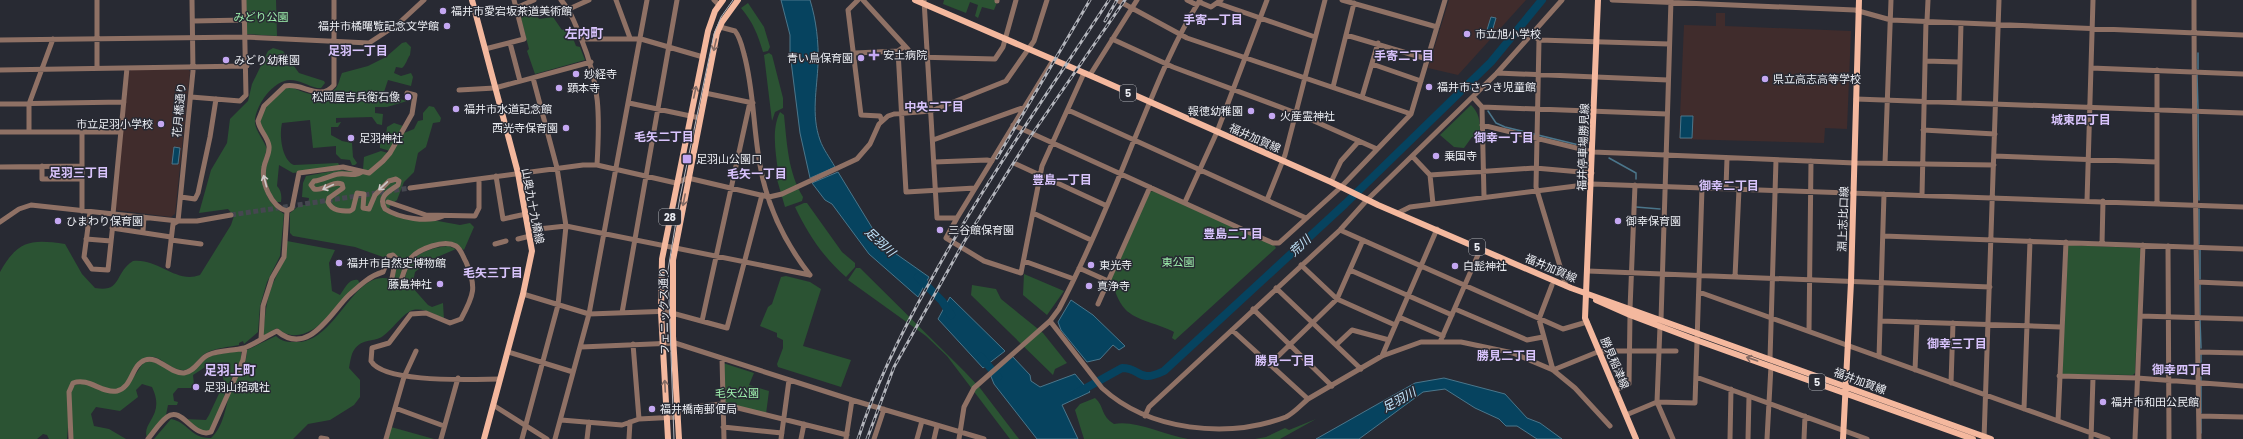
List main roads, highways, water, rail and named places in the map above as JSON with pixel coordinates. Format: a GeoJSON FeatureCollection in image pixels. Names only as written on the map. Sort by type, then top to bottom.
{"type":"FeatureCollection","features":[{"type":"Feature","properties":{"kind":"main road","name":"山奥九十九橋線"},"geometry":{"type":"LineString","coordinates":[[472,0],[518,173],[530,233],[530,264],[484,439]]}},
{"type":"Feature","properties":{"kind":"main road","name":"フェニックス通り"},"geometry":{"type":"LineString","coordinates":[[679,439],[672,312],[674,248],[720,26],[738,0]]}},
{"type":"Feature","properties":{"kind":"main road","name":"福井加賀線"},"geometry":{"type":"LineString","coordinates":[[915,0],[924,2],[1331,182],[1366,199],[1566,286],[1630,312],[1770,362],[1973,439]]}},
{"type":"Feature","properties":{"kind":"main road","name":"福井停車場勝見線"},"geometry":{"type":"LineString","coordinates":[[1586,294],[1592,184],[1598,0]]}},
{"type":"Feature","properties":{"kind":"main road","name":"淵上志比口線"},"geometry":{"type":"LineString","coordinates":[[1843,439],[1851,282],[1859,0]]}},
{"type":"Feature","properties":{"kind":"main road","name":"フェニックス通り"},"geometry":{"type":"LineString","coordinates":[[668,439],[661,312],[661,269],[676,182],[710,25],[721,2]]}},
{"type":"Feature","properties":{"kind":"main road","name":"勝見稲津線"},"geometry":{"type":"LineString","coordinates":[[1586,294],[1587,322],[1636,439]]}},
{"type":"Feature","properties":{"kind":"main road","name":"福井加賀線"},"geometry":{"type":"LineString","coordinates":[[1845,390],[1984,438],[1991,439]]}},
{"type":"Feature","properties":{"kind":"water"},"geometry":{"type":"Polygon","coordinates":[[[781,0],[810,0],[815,23],[818,56],[815,102],[817,131],[821,143],[835,167],[810,178],[800,133],[790,53],[790,35],[781,0]]]}},
{"type":"Feature","properties":{"kind":"water"},"geometry":{"type":"Polygon","coordinates":[[[1491,17],[1496,18],[1491,35],[1486,33],[1491,17]]]}},
{"type":"Feature","properties":{"kind":"water"},"geometry":{"type":"Polygon","coordinates":[[[1681,116],[1693,116],[1692,138],[1680,138],[1681,116]]]}},
{"type":"Feature","properties":{"kind":"water"},"geometry":{"type":"Polygon","coordinates":[[[174,147],[180,148],[178,164],[172,164],[174,147]]]}},
{"type":"Feature","properties":{"kind":"water"},"geometry":{"type":"Polygon","coordinates":[[[838,172],[882,244],[929,277],[918,297],[869,254],[832,204],[825,200],[812,183],[838,172]]]}},
{"type":"Feature","properties":{"kind":"water"},"geometry":{"type":"Polygon","coordinates":[[[950,297],[1005,351],[983,368],[938,319],[950,297]]]}},
{"type":"Feature","properties":{"kind":"water"},"geometry":{"type":"Polygon","coordinates":[[[1071,300],[1093,315],[1125,346],[1119,350],[1113,345],[1100,359],[1087,362],[1061,330],[1058,322],[1071,300]]]}},
{"type":"Feature","properties":{"kind":"water"},"geometry":{"type":"Polygon","coordinates":[[[1012,356],[1030,375],[1031,381],[1040,387],[1075,374],[1090,392],[1062,405],[1078,439],[1037,439],[994,384],[990,374],[1012,356]]]}},
{"type":"Feature","properties":{"kind":"water"},"geometry":{"type":"Polygon","coordinates":[[[1444,378],[1505,394],[1527,418],[1540,423],[1562,439],[1537,439],[1517,426],[1506,426],[1499,419],[1475,408],[1445,389],[1423,392],[1359,439],[1316,439],[1415,383],[1444,378]]]}},
{"type":"Feature","properties":{"kind":"waterway","name":"荒川"},"geometry":{"type":"LineString","coordinates":[[1077,393],[1122,368],[1133,370],[1144,376],[1155,375],[1164,371],[1345,204],[1491,62],[1542,0]]}},
{"type":"Feature","properties":{"kind":"waterway"},"geometry":{"type":"LineString","coordinates":[[2198,53],[2198,69]]}},
{"type":"Feature","properties":{"kind":"waterway"},"geometry":{"type":"LineString","coordinates":[[2197,75],[2198,109]]}},
{"type":"Feature","properties":{"kind":"waterway"},"geometry":{"type":"LineString","coordinates":[[1467,85],[1473,91]]}},
{"type":"Feature","properties":{"kind":"waterway"},"geometry":{"type":"LineString","coordinates":[[1488,111],[1496,123],[1505,127],[1583,146]]}},
{"type":"Feature","properties":{"kind":"waterway"},"geometry":{"type":"LineString","coordinates":[[2198,114],[2199,200]]}},
{"type":"Feature","properties":{"kind":"waterway"},"geometry":{"type":"LineString","coordinates":[[1609,158],[1636,173],[1636,179]]}},
{"type":"Feature","properties":{"kind":"waterway"},"geometry":{"type":"LineString","coordinates":[[1636,207],[1660,209]]}},
{"type":"Feature","properties":{"kind":"waterway"},"geometry":{"type":"LineString","coordinates":[[2199,209],[2199,244]]}},
{"type":"Feature","properties":{"kind":"waterway"},"geometry":{"type":"LineString","coordinates":[[2200,250],[2200,279]]}},
{"type":"Feature","properties":{"kind":"waterway","name":"足羽川"},"geometry":{"type":"LineString","coordinates":[[918,277],[942,301],[951,315]]}},
{"type":"Feature","properties":{"kind":"waterway"},"geometry":{"type":"LineString","coordinates":[[2200,285],[2200,315]]}},
{"type":"Feature","properties":{"kind":"waterway"},"geometry":{"type":"LineString","coordinates":[[2200,320],[2201,348]]}},
{"type":"Feature","properties":{"kind":"waterway"},"geometry":{"type":"LineString","coordinates":[[2201,353],[2201,381]]}},
{"type":"Feature","properties":{"kind":"waterway","name":"足羽川"},"geometry":{"type":"LineString","coordinates":[[981,357],[998,377]]}},
{"type":"Feature","properties":{"kind":"waterway"},"geometry":{"type":"LineString","coordinates":[[2201,386],[2201,413]]}},
{"type":"Feature","properties":{"kind":"waterway"},"geometry":{"type":"LineString","coordinates":[[2201,418],[2201,433]]}},
{"type":"Feature","properties":{"kind":"tunnel"},"geometry":{"type":"LineString","coordinates":[[231,215],[410,188]]}},
{"type":"Feature","properties":{"kind":"tram line"},"geometry":{"type":"LineString","coordinates":[[674,439],[668,270],[680,197],[714,34],[721,17],[733,0]]}},
{"type":"Feature","properties":{"kind":"railway"},"geometry":{"type":"LineString","coordinates":[[997,158],[1090,0]]}},
{"type":"Feature","properties":{"kind":"railway"},"geometry":{"type":"LineString","coordinates":[[858,439],[865,418],[890,358],[920,299],[951,244],[1017,138],[1109,0]]}},
{"type":"Feature","properties":{"kind":"railway"},"geometry":{"type":"LineString","coordinates":[[1105,21],[1117,0]]}},
{"type":"Feature","properties":{"kind":"railway"},"geometry":{"type":"LineString","coordinates":[[867,439],[894,367],[964,242],[1028,140],[1125,0]]}},
{"type":"Feature","properties":{"kind":"place","name":"福井市愛宕坂茶道美術館"},"geometry":{"type":"Point","coordinates":[443,11]}},
{"type":"Feature","properties":{"kind":"place","name":"福井市橘曙覧記念文学館"},"geometry":{"type":"Point","coordinates":[447,26]}},
{"type":"Feature","properties":{"kind":"place","name":"市立旭小学校"},"geometry":{"type":"Point","coordinates":[1467,34]}},
{"type":"Feature","properties":{"kind":"place","name":"安土病院"},"geometry":{"type":"Point","coordinates":[874,55]}},
{"type":"Feature","properties":{"kind":"place","name":"青い鳥保育園"},"geometry":{"type":"Point","coordinates":[861,58]}},
{"type":"Feature","properties":{"kind":"place","name":"みどり幼稚園"},"geometry":{"type":"Point","coordinates":[226,60]}},
{"type":"Feature","properties":{"kind":"place","name":"妙経寺"},"geometry":{"type":"Point","coordinates":[576,74]}},
{"type":"Feature","properties":{"kind":"place","name":"県立高志高等学校"},"geometry":{"type":"Point","coordinates":[1765,79]}},
{"type":"Feature","properties":{"kind":"place","name":"福井市さつき児童館"},"geometry":{"type":"Point","coordinates":[1429,87]}},
{"type":"Feature","properties":{"kind":"place","name":"顕本寺"},"geometry":{"type":"Point","coordinates":[559,88]}},
{"type":"Feature","properties":{"kind":"place","name":"松岡屋吉兵衛石像"},"geometry":{"type":"Point","coordinates":[408,97]}},
{"type":"Feature","properties":{"kind":"place","name":"福井市水道記念館"},"geometry":{"type":"Point","coordinates":[456,109]}},
{"type":"Feature","properties":{"kind":"place","name":"報徳幼稚園"},"geometry":{"type":"Point","coordinates":[1251,111]}},
{"type":"Feature","properties":{"kind":"place","name":"火産霊神社"},"geometry":{"type":"Point","coordinates":[1272,116]}},
{"type":"Feature","properties":{"kind":"place","name":"市立足羽小学校"},"geometry":{"type":"Point","coordinates":[161,124]}},
{"type":"Feature","properties":{"kind":"place","name":"西光寺保育園"},"geometry":{"type":"Point","coordinates":[566,128]}},
{"type":"Feature","properties":{"kind":"place","name":"足羽神社"},"geometry":{"type":"Point","coordinates":[351,138]}},
{"type":"Feature","properties":{"kind":"place","name":"乗国寺"},"geometry":{"type":"Point","coordinates":[1436,156]}},
{"type":"Feature","properties":{"kind":"place","name":"足羽山公園口"},"geometry":{"type":"Point","coordinates":[687,159]}},
{"type":"Feature","properties":{"kind":"place","name":"ひまわり保育園"},"geometry":{"type":"Point","coordinates":[58,221]}},
{"type":"Feature","properties":{"kind":"place","name":"御幸保育園"},"geometry":{"type":"Point","coordinates":[1618,221]}},
{"type":"Feature","properties":{"kind":"place","name":"三谷館保育園"},"geometry":{"type":"Point","coordinates":[940,230]}},
{"type":"Feature","properties":{"kind":"place","name":"福井市自然史博物館"},"geometry":{"type":"Point","coordinates":[339,263]}},
{"type":"Feature","properties":{"kind":"place","name":"東光寺"},"geometry":{"type":"Point","coordinates":[1091,265]}},
{"type":"Feature","properties":{"kind":"place","name":"白髭神社"},"geometry":{"type":"Point","coordinates":[1455,266]}},
{"type":"Feature","properties":{"kind":"place","name":"藤島神社"},"geometry":{"type":"Point","coordinates":[440,284]}},
{"type":"Feature","properties":{"kind":"place","name":"真浄寺"},"geometry":{"type":"Point","coordinates":[1089,286]}},
{"type":"Feature","properties":{"kind":"place","name":"足羽山招魂社"},"geometry":{"type":"Point","coordinates":[196,387]}},
{"type":"Feature","properties":{"kind":"place","name":"福井市和田公民館"},"geometry":{"type":"Point","coordinates":[2103,402]}},
{"type":"Feature","properties":{"kind":"place","name":"福井橋南郵便局"},"geometry":{"type":"Point","coordinates":[652,409]}},
{"type":"Feature","properties":{"kind":"district","name":"手寄一丁目"},"geometry":{"type":"Point","coordinates":[1213,20]}},
{"type":"Feature","properties":{"kind":"district","name":"左内町"},"geometry":{"type":"Point","coordinates":[584,33]}},
{"type":"Feature","properties":{"kind":"district","name":"足羽一丁目"},"geometry":{"type":"Point","coordinates":[358,51]}},
{"type":"Feature","properties":{"kind":"district","name":"手寄二丁目"},"geometry":{"type":"Point","coordinates":[1404,56]}},
{"type":"Feature","properties":{"kind":"district","name":"中央二丁目"},"geometry":{"type":"Point","coordinates":[934,107]}},
{"type":"Feature","properties":{"kind":"district","name":"城東四丁目"},"geometry":{"type":"Point","coordinates":[2081,120]}},
{"type":"Feature","properties":{"kind":"district","name":"毛矢二丁目"},"geometry":{"type":"Point","coordinates":[664,137]}},
{"type":"Feature","properties":{"kind":"district","name":"御幸一丁目"},"geometry":{"type":"Point","coordinates":[1504,138]}},
{"type":"Feature","properties":{"kind":"district","name":"足羽三丁目"},"geometry":{"type":"Point","coordinates":[79,173]}},
{"type":"Feature","properties":{"kind":"district","name":"毛矢一丁目"},"geometry":{"type":"Point","coordinates":[757,174]}},
{"type":"Feature","properties":{"kind":"district","name":"豊島一丁目"},"geometry":{"type":"Point","coordinates":[1062,180]}},
{"type":"Feature","properties":{"kind":"district","name":"御幸二丁目"},"geometry":{"type":"Point","coordinates":[1729,186]}},
{"type":"Feature","properties":{"kind":"district","name":"豊島二丁目"},"geometry":{"type":"Point","coordinates":[1233,234]}},
{"type":"Feature","properties":{"kind":"district","name":"毛矢三丁目"},"geometry":{"type":"Point","coordinates":[493,273]}},
{"type":"Feature","properties":{"kind":"district","name":"御幸三丁目"},"geometry":{"type":"Point","coordinates":[1957,344]}},
{"type":"Feature","properties":{"kind":"district","name":"勝見二丁目"},"geometry":{"type":"Point","coordinates":[1507,356]}},
{"type":"Feature","properties":{"kind":"district","name":"勝見一丁目"},"geometry":{"type":"Point","coordinates":[1285,361]}},
{"type":"Feature","properties":{"kind":"district","name":"足羽上町"},"geometry":{"type":"Point","coordinates":[230,370]}},
{"type":"Feature","properties":{"kind":"district","name":"御幸四丁目"},"geometry":{"type":"Point","coordinates":[2182,370]}},
{"type":"Feature","properties":{"kind":"park label","name":"みどり公園"},"geometry":{"type":"Point","coordinates":[261,17]}},
{"type":"Feature","properties":{"kind":"park label","name":"東公園"},"geometry":{"type":"Point","coordinates":[1178,262]}},
{"type":"Feature","properties":{"kind":"park label","name":"毛矢公園"},"geometry":{"type":"Point","coordinates":[737,393]}}]}
